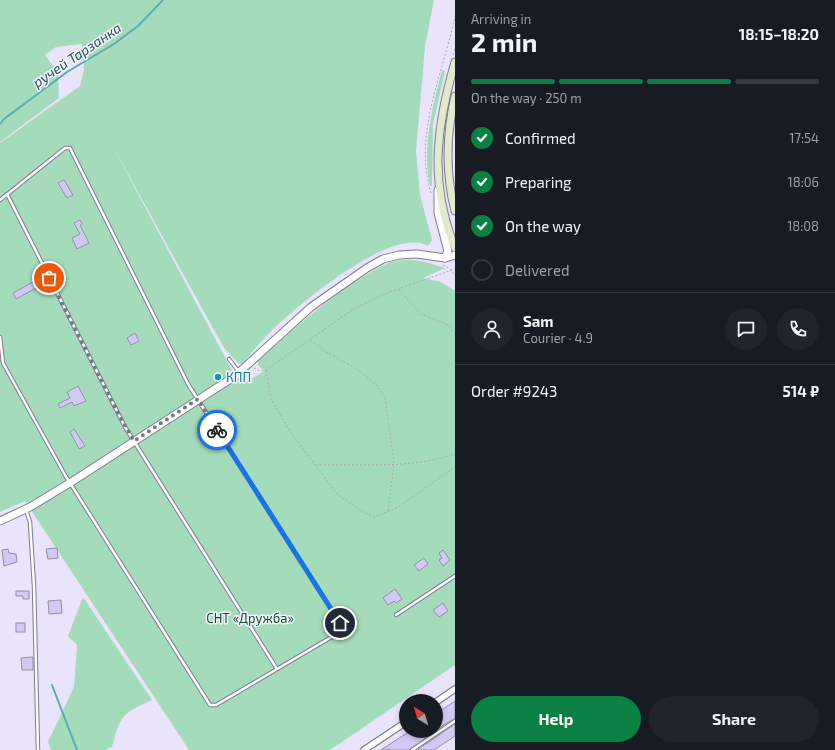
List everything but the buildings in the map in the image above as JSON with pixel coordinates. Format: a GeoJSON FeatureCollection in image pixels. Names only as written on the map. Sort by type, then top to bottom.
{"type":"FeatureCollection","features":[{"type":"Feature","properties":{"kind":"main road"},"geometry":{"type":"LineString","coordinates":[[455,62],[446,93],[441,119],[438,181],[446,221],[455,248]]}},
{"type":"Feature","properties":{"kind":"main road"},"geometry":{"type":"LineString","coordinates":[[454,207],[448,180],[447,160],[449,128],[455,96]]}},
{"type":"Feature","properties":{"kind":"street"},"geometry":{"type":"LineString","coordinates":[[438,181],[438,213],[448,251],[442,261]]}},
{"type":"Feature","properties":{"kind":"street"},"geometry":{"type":"LineString","coordinates":[[0,521],[25,510],[70,483],[239,372],[311,307],[377,262],[392,256],[405,254],[442,261],[455,255]]}},
{"type":"Feature","properties":{"kind":"street"},"geometry":{"type":"LineString","coordinates":[[443,697],[455,689]]}},
{"type":"Feature","properties":{"kind":"street"},"geometry":{"type":"LineString","coordinates":[[364,750],[399,727]]}},
{"type":"Feature","properties":{"kind":"lane"},"geometry":{"type":"LineString","coordinates":[[0,200],[65,148],[70,148],[198,399],[301,559],[341,625],[340,632],[216,705],[210,705],[70,483],[3,363],[0,337]]}},
{"type":"Feature","properties":{"kind":"lane"},"geometry":{"type":"LineString","coordinates":[[7,194],[120,417],[277,669]]}},
{"type":"Feature","properties":{"kind":"lane"},"geometry":{"type":"LineString","coordinates":[[229,359],[239,372]]}},
{"type":"Feature","properties":{"kind":"lane"},"geometry":{"type":"LineString","coordinates":[[25,510],[30,522],[34,586],[38,750]]}},
{"type":"Feature","properties":{"kind":"lane"},"geometry":{"type":"LineString","coordinates":[[396,615],[455,576]]}},
{"type":"Feature","properties":{"kind":"lane"},"geometry":{"type":"LineString","coordinates":[[412,750],[455,721]]}},
{"type":"Feature","properties":{"kind":"path"},"geometry":{"type":"LineString","coordinates":[[431,195],[425,165],[427,135],[432,102],[455,16]]}},
{"type":"Feature","properties":{"kind":"path"},"geometry":{"type":"LineString","coordinates":[[442,261],[455,276]]}},
{"type":"Feature","properties":{"kind":"path"},"geometry":{"type":"LineString","coordinates":[[252,367],[260,372],[266,370],[352,310],[398,289],[455,269]]}},
{"type":"Feature","properties":{"kind":"path"},"geometry":{"type":"LineString","coordinates":[[398,289],[422,314],[448,325],[455,334]]}},
{"type":"Feature","properties":{"kind":"path"},"geometry":{"type":"LineString","coordinates":[[310,339],[325,351],[360,372],[376,385],[385,397],[394,463],[388,511]]}},
{"type":"Feature","properties":{"kind":"path"},"geometry":{"type":"LineString","coordinates":[[266,370],[270,399],[290,433],[337,494],[361,512],[374,517],[397,508],[455,467]]}},
{"type":"Feature","properties":{"kind":"path"},"geometry":{"type":"LineString","coordinates":[[315,465],[394,463],[437,460],[455,454]]}},
{"type":"Feature","properties":{"kind":"green space","name":"СНТ «Дружба»"},"geometry":{"type":"Polygon","coordinates":[[[0,0],[434,0],[425,47],[416,151],[420,195],[432,240],[428,246],[412,243],[392,247],[370,257],[347,271],[303,303],[269,333],[242,364],[239,364],[224,348],[112,145],[235,376],[243,384],[264,371],[258,365],[258,361],[304,320],[336,295],[370,273],[388,263],[403,260],[424,262],[445,268],[423,278],[441,282],[455,291],[455,665],[412,694],[399,694],[399,703],[330,750],[189,750],[25,501],[0,512],[0,143],[80,86],[84,69],[82,44],[56,47],[45,55],[58,73],[59,98],[0,142],[0,0]]]}},
{"type":"Feature","properties":{"kind":"green space"},"geometry":{"type":"Polygon","coordinates":[[[442,70],[445,71],[433,125],[432,186],[430,186],[427,157],[429,128],[442,70]]]}},
{"type":"Feature","properties":{"kind":"green space"},"geometry":{"type":"Polygon","coordinates":[[[83,597],[152,700],[128,712],[117,728],[112,747],[105,750],[51,750],[48,742],[74,687],[77,645],[68,636],[83,597]]]}},
{"type":"Feature","properties":{"kind":"waterway","name":"ручей Тарзанка"},"geometry":{"type":"LineString","coordinates":[[0,124],[4,119],[67,72],[114,44],[138,26],[163,0]]}},
{"type":"Feature","properties":{"kind":"waterway"},"geometry":{"type":"LineString","coordinates":[[52,685],[77,750]]}},
{"type":"Feature","properties":{"kind":"way so far"},"geometry":{"type":"LineString","coordinates":[[49,278],[125,427],[134,441],[198,399],[202,408],[217,430]]}},
{"type":"Feature","properties":{"kind":"place","name":"КПП"},"geometry":{"type":"Point","coordinates":[218,377]}},
{"type":"Feature","properties":{"kind":"route"},"geometry":{"type":"LineString","coordinates":[[217,430],[301,559],[340,623]]}}]}
